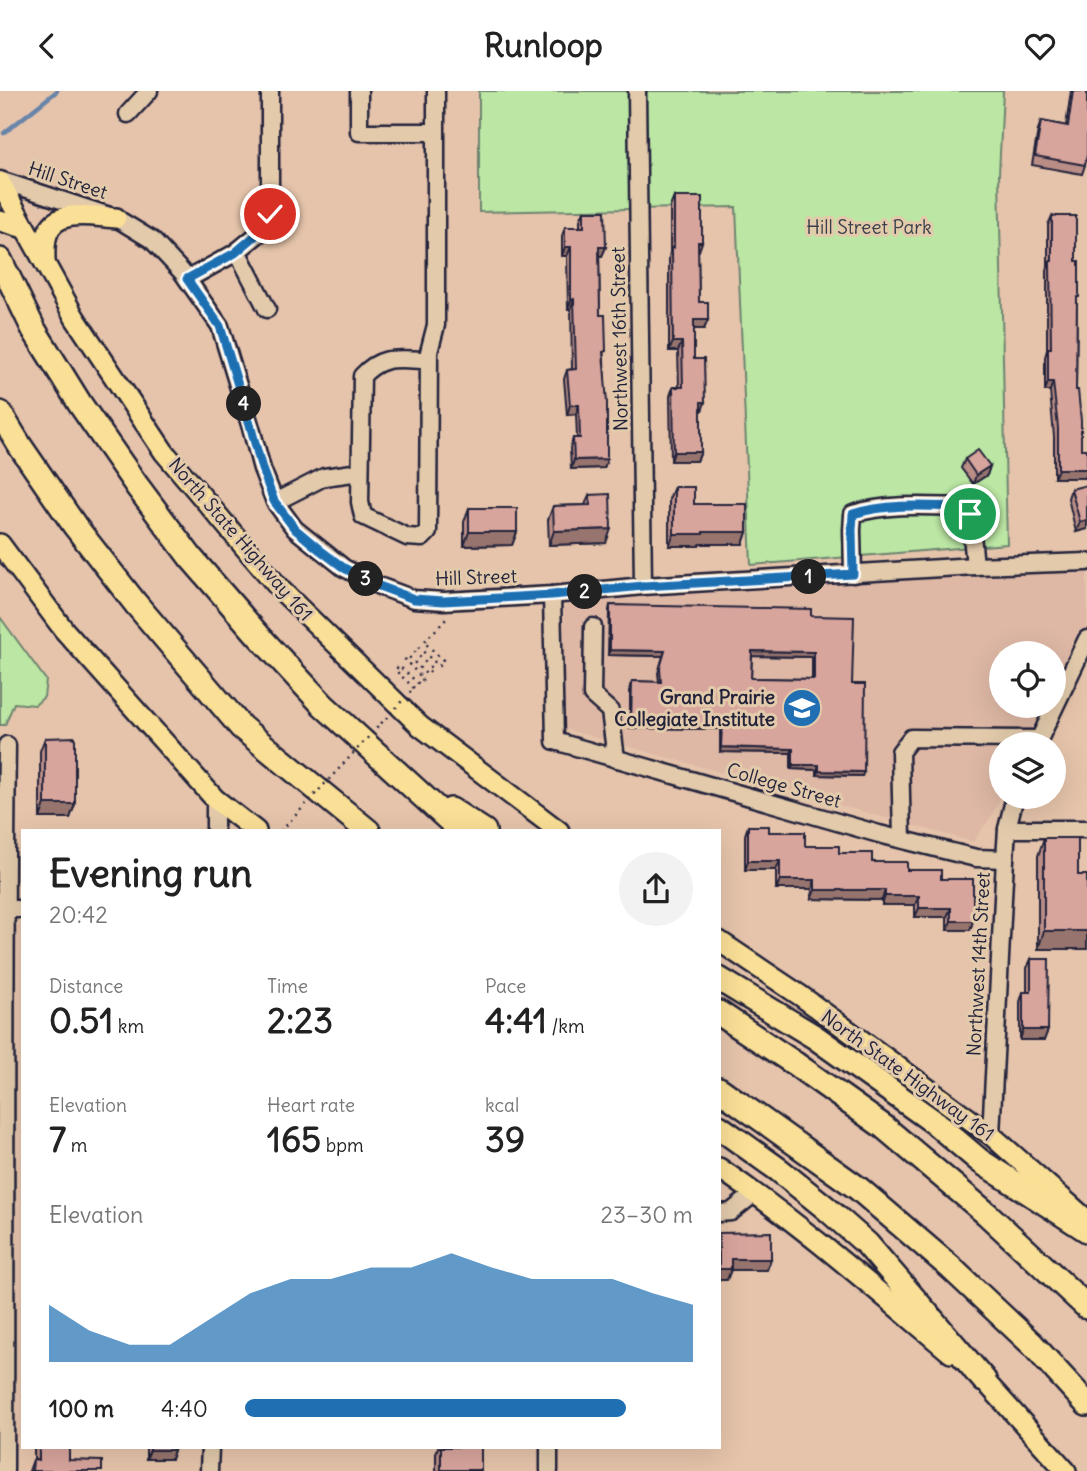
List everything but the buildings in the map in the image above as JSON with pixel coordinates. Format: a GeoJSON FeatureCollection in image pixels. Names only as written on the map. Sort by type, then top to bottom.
{"type":"FeatureCollection","features":[{"type":"Feature","properties":{"kind":"highway"},"geometry":{"type":"LineString","coordinates":[[0,254],[34,330],[136,486],[191,558],[323,705],[459,829]]}},
{"type":"Feature","properties":{"kind":"highway"},"geometry":{"type":"LineString","coordinates":[[0,412],[75,526],[136,604],[286,780],[343,829]]}},
{"type":"Feature","properties":{"kind":"highway"},"geometry":{"type":"LineString","coordinates":[[241,727],[366,829]]}},
{"type":"Feature","properties":{"kind":"highway"},"geometry":{"type":"LineString","coordinates":[[405,780],[481,829]]}},
{"type":"Feature","properties":{"kind":"highway"},"geometry":{"type":"LineString","coordinates":[[721,980],[815,1037],[934,1122],[980,1161],[1087,1230]]}},
{"type":"Feature","properties":{"kind":"highway"},"geometry":{"type":"LineString","coordinates":[[721,1014],[884,1127],[987,1213],[1087,1307]]}},
{"type":"Feature","properties":{"kind":"highway"},"geometry":{"type":"LineString","coordinates":[[721,1090],[869,1198],[950,1267],[1032,1344],[1087,1404]]}},
{"type":"Feature","properties":{"kind":"highway"},"geometry":{"type":"LineString","coordinates":[[721,1128],[779,1170],[867,1244],[984,1380]]}},
{"type":"Feature","properties":{"kind":"main road","name":"North State Highway 161"},"geometry":{"type":"LineString","coordinates":[[0,181],[75,318],[164,452],[281,590],[420,726],[556,829]]}},
{"type":"Feature","properties":{"kind":"main road"},"geometry":{"type":"LineString","coordinates":[[46,264],[46,237],[56,221],[73,216],[116,218]]}},
{"type":"Feature","properties":{"kind":"main road"},"geometry":{"type":"LineString","coordinates":[[0,221],[24,228]]}},
{"type":"Feature","properties":{"kind":"main road"},"geometry":{"type":"LineString","coordinates":[[0,544],[64,630],[215,799],[253,829]]}},
{"type":"Feature","properties":{"kind":"main road","name":"North State Highway 161"},"geometry":{"type":"LineString","coordinates":[[721,942],[801,996],[991,1135],[1087,1220]]}},
{"type":"Feature","properties":{"kind":"main road"},"geometry":{"type":"LineString","coordinates":[[721,1169],[823,1245],[984,1380],[1066,1471]]}},
{"type":"Feature","properties":{"kind":"street"},"geometry":{"type":"LineString","coordinates":[[128,114],[149,91]]}},
{"type":"Feature","properties":{"kind":"street"},"geometry":{"type":"LineString","coordinates":[[187,279],[237,251],[262,230],[270,214],[270,91]]}},
{"type":"Feature","properties":{"kind":"street"},"geometry":{"type":"LineString","coordinates":[[359,91],[359,132],[435,132]]}},
{"type":"Feature","properties":{"kind":"street"},"geometry":{"type":"LineString","coordinates":[[429,360],[383,360],[372,365],[362,376],[360,502],[363,516],[407,537],[422,538],[428,531],[429,360],[429,352],[436,325],[436,91]]}},
{"type":"Feature","properties":{"kind":"street","name":"Northwest 16th Street"},"geometry":{"type":"LineString","coordinates":[[637,91],[643,586]]}},
{"type":"Feature","properties":{"kind":"street","name":"Hill Street"},"geometry":{"type":"LineString","coordinates":[[0,181],[116,218],[152,240],[187,279],[220,326],[262,469],[275,502],[295,529],[344,568],[379,586],[414,599],[444,601],[552,595],[643,586],[1087,562]]}},
{"type":"Feature","properties":{"kind":"street"},"geometry":{"type":"LineString","coordinates":[[237,251],[267,309]]}},
{"type":"Feature","properties":{"kind":"street"},"geometry":{"type":"LineString","coordinates":[[275,502],[324,477],[360,472]]}},
{"type":"Feature","properties":{"kind":"street"},"geometry":{"type":"LineString","coordinates":[[853,574],[853,514],[867,510],[908,507],[963,507],[970,514],[975,566]]}},
{"type":"Feature","properties":{"kind":"street","name":"College Street"},"geometry":{"type":"LineString","coordinates":[[552,595],[555,741],[902,839],[976,858],[1004,859]]}},
{"type":"Feature","properties":{"kind":"street"},"geometry":{"type":"LineString","coordinates":[[593,627],[592,695],[610,711],[616,759]]}},
{"type":"Feature","properties":{"kind":"street"},"geometry":{"type":"LineString","coordinates":[[1042,732],[1087,639]]}},
{"type":"Feature","properties":{"kind":"street"},"geometry":{"type":"LineString","coordinates":[[902,839],[900,752],[911,739],[989,740]]}},
{"type":"Feature","properties":{"kind":"street"},"geometry":{"type":"LineString","coordinates":[[5,1471],[14,1214],[4,1062],[2,909],[7,745]]}},
{"type":"Feature","properties":{"kind":"street"},"geometry":{"type":"LineString","coordinates":[[215,799],[215,829]]}},
{"type":"Feature","properties":{"kind":"street","name":"Northwest 14th Street"},"geometry":{"type":"LineString","coordinates":[[991,1135],[1004,859],[1012,809]]}},
{"type":"Feature","properties":{"kind":"street"},"geometry":{"type":"LineString","coordinates":[[1007,829],[1087,829]]}},
{"type":"Feature","properties":{"kind":"street"},"geometry":{"type":"LineString","coordinates":[[2,909],[21,909]]}},
{"type":"Feature","properties":{"kind":"street"},"geometry":{"type":"LineString","coordinates":[[721,1213],[731,1212],[755,1193]]}},
{"type":"Feature","properties":{"kind":"street"},"geometry":{"type":"LineString","coordinates":[[209,1471],[210,1449]]}},
{"type":"Feature","properties":{"kind":"street"},"geometry":{"type":"LineString","coordinates":[[549,1449],[549,1471]]}},
{"type":"Feature","properties":{"kind":"path"},"geometry":{"type":"LineString","coordinates":[[283,829],[414,688],[395,670],[399,666],[419,684],[423,679],[405,660],[408,656],[427,675],[432,669],[415,652],[418,646],[439,666],[443,660],[424,642]]}},
{"type":"Feature","properties":{"kind":"shaded area","name":"Grand Prairie Collegiate Institute"},"geometry":{"type":"Polygon","coordinates":[[[1001,572],[1087,573],[1087,624],[1066,662],[1066,641],[989,641],[989,718],[1036,718],[1030,732],[989,732],[989,809],[995,809],[973,842],[564,729],[564,607],[571,602],[1001,572]]]}},
{"type":"Feature","properties":{"kind":"green space","name":"Hill Street Park"},"geometry":{"type":"Polygon","coordinates":[[[479,91],[1003,91],[999,175],[1007,544],[751,565],[736,207],[479,212],[479,91]]]}},
{"type":"Feature","properties":{"kind":"green space"},"geometry":{"type":"Polygon","coordinates":[[[0,617],[46,680],[44,697],[35,705],[14,703],[5,725],[0,725],[0,617]]]}},
{"type":"Feature","properties":{"kind":"waterway"},"geometry":{"type":"LineString","coordinates":[[4,133],[57,91]]}},
{"type":"Feature","properties":{"kind":"place","name":"Grand Prairie Collegiate Institute"},"geometry":{"type":"Point","coordinates":[802,708]}},
{"type":"Feature","properties":{"kind":"route"},"geometry":{"type":"LineString","coordinates":[[270,214],[262,230],[235,253],[187,279],[220,326],[274,501],[295,529],[320,550],[344,568],[379,586],[414,599],[444,601],[853,574],[853,514],[867,510],[921,506],[963,507],[970,514]]}}]}
